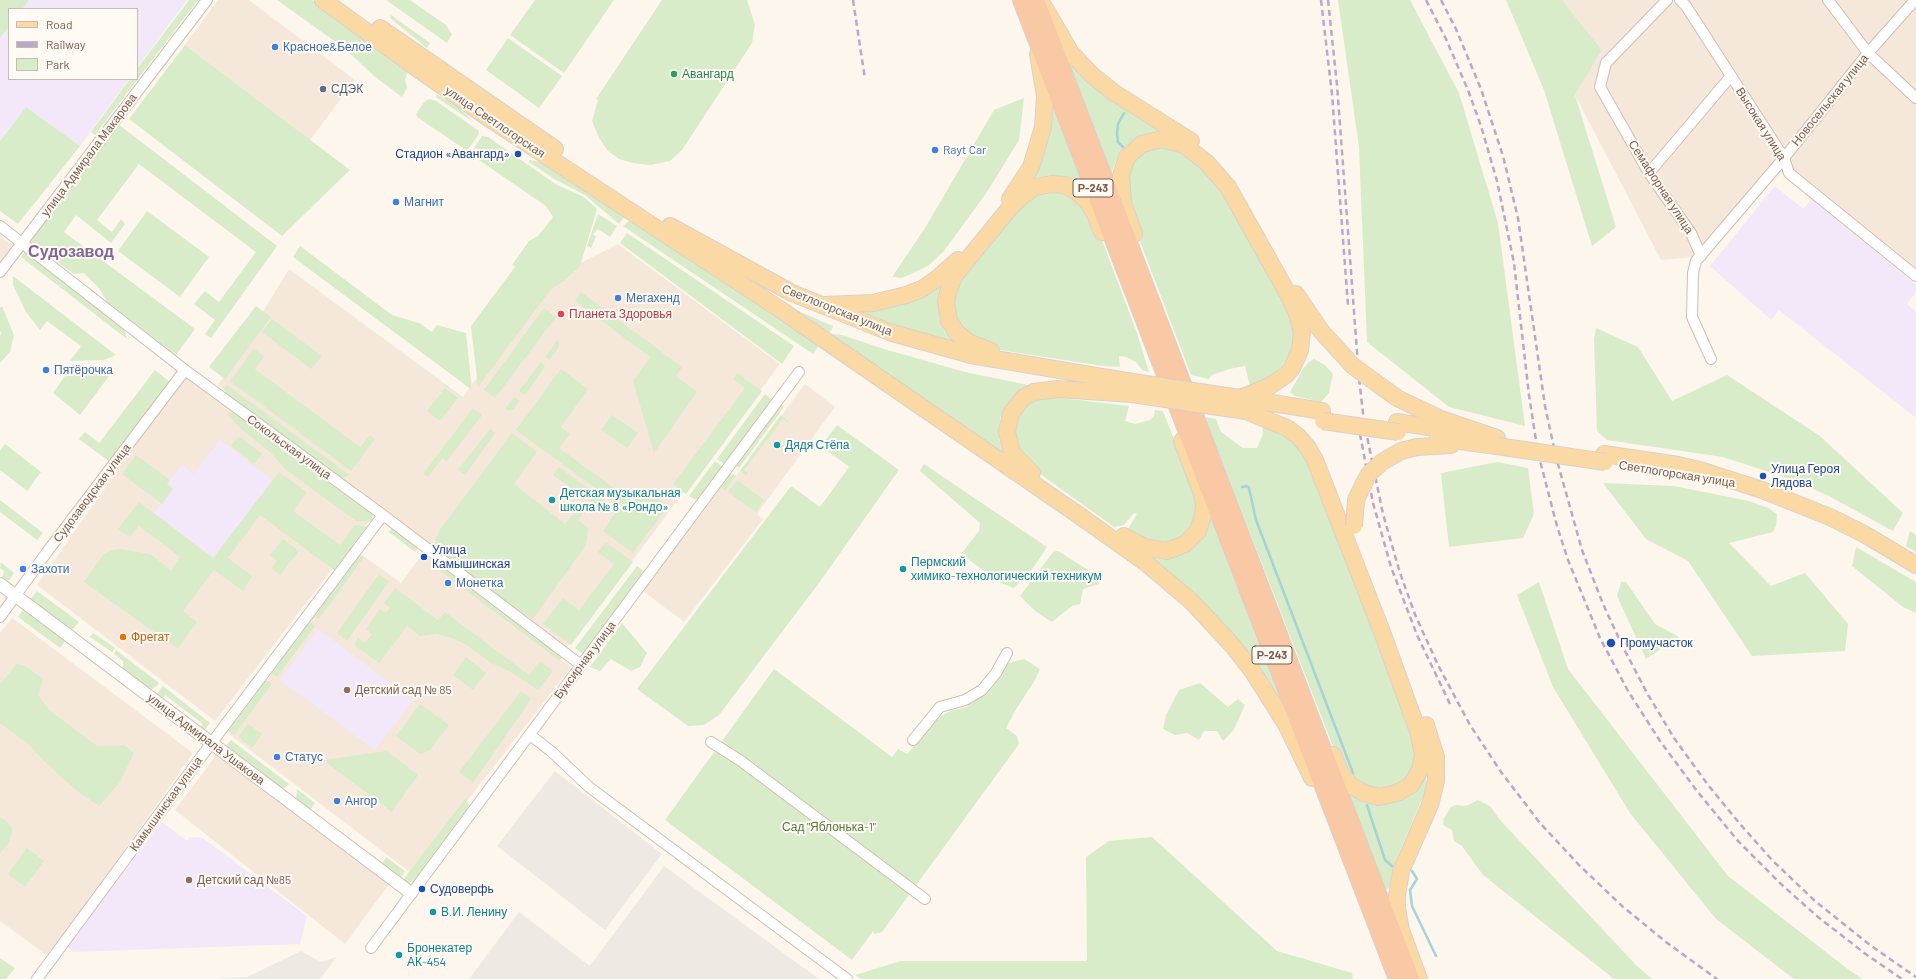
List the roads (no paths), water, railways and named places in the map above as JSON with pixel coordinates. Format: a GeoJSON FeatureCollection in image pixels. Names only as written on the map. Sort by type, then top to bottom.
{"type":"FeatureCollection","features":[{"type":"Feature","properties":{"kind":"highway","name":"Р-243"},"geometry":{"type":"LineString","coordinates":[[1021,0],[1397,979]]}},
{"type":"Feature","properties":{"kind":"highway","name":"Р-243"},"geometry":{"type":"LineString","coordinates":[[1036,0],[1411,979]]}},
{"type":"Feature","properties":{"kind":"main road","name":"улица Светлогорская"},"geometry":{"type":"LineString","coordinates":[[323,0],[486,117],[670,239]]}},
{"type":"Feature","properties":{"kind":"main road","name":"улица Светлогорская"},"geometry":{"type":"LineString","coordinates":[[340,0],[576,164]]}},
{"type":"Feature","properties":{"kind":"main road"},"geometry":{"type":"LineString","coordinates":[[1040,0],[1066,46],[1083,67],[1113,92],[1190,140],[1218,165],[1240,194],[1292,287],[1322,331],[1353,366],[1397,398],[1441,419],[1497,442]]}},
{"type":"Feature","properties":{"kind":"main road"},"geometry":{"type":"LineString","coordinates":[[818,305],[873,303],[890,300],[922,289],[956,262],[1010,199],[1031,166],[1043,127],[1045,96],[1034,34]]}},
{"type":"Feature","properties":{"kind":"main road"},"geometry":{"type":"LineString","coordinates":[[1152,303],[1139,251],[1123,203],[1120,183],[1124,164],[1131,152],[1142,144],[1162,139],[1178,142],[1192,150],[1222,179],[1251,225],[1288,294],[1300,320],[1302,342],[1292,368],[1286,375],[1243,404]]}},
{"type":"Feature","properties":{"kind":"main road","name":"Светлогорская улица"},"geometry":{"type":"LineString","coordinates":[[576,164],[678,232],[768,281],[818,305],[889,332],[932,345],[1011,363],[1082,374],[1129,388]]}},
{"type":"Feature","properties":{"kind":"main road"},"geometry":{"type":"LineString","coordinates":[[1082,374],[979,347],[957,333],[947,314],[947,294],[955,276],[1008,210],[1021,197],[1035,188],[1052,184],[1065,186],[1077,192],[1087,201],[1100,224],[1126,296],[1151,341]]}},
{"type":"Feature","properties":{"kind":"main road","name":"Светлогорская улица"},"geometry":{"type":"LineString","coordinates":[[670,239],[762,291],[816,316],[887,342],[930,355],[1008,373],[1129,388]]}},
{"type":"Feature","properties":{"kind":"main road"},"geometry":{"type":"LineString","coordinates":[[670,239],[778,308],[1080,516],[1146,563],[1192,602],[1233,646],[1253,672],[1287,726],[1304,759],[1348,870],[1379,933]]}},
{"type":"Feature","properties":{"kind":"main road"},"geometry":{"type":"LineString","coordinates":[[1165,376],[1181,439],[1202,494],[1204,515],[1198,531],[1185,544],[1167,551],[1144,547],[1123,536],[1034,474],[1018,461],[1008,443],[1007,432],[1012,413],[1024,398],[1034,392],[1058,389],[1129,388],[1243,404],[1497,442]]}},
{"type":"Feature","properties":{"kind":"main road"},"geometry":{"type":"LineString","coordinates":[[1243,404],[1287,428],[1303,442],[1315,460],[1382,632],[1419,734],[1422,747],[1422,762],[1416,778],[1411,785],[1397,793],[1379,797],[1357,790],[1344,779],[1321,722],[1278,632]]}},
{"type":"Feature","properties":{"kind":"main road","name":"Светлогорская улица"},"geometry":{"type":"LineString","coordinates":[[1497,442],[1605,458],[1678,465],[1703,471],[1788,499],[1830,517],[1864,534],[1916,565]]}},
{"type":"Feature","properties":{"kind":"main road"},"geometry":{"type":"LineString","coordinates":[[1418,979],[1401,930],[1397,908],[1397,896],[1405,859],[1434,792],[1436,781],[1436,757],[1430,734],[1355,542],[1354,510],[1369,474],[1382,462],[1401,451],[1431,446],[1497,442]]}},
{"type":"Feature","properties":{"kind":"main road"},"geometry":{"type":"LineString","coordinates":[[1399,949],[1418,979]]}},
{"type":"Feature","properties":{"kind":"street","name":"улица Адмирала Макарова"},"geometry":{"type":"LineString","coordinates":[[0,272],[207,0]]}},
{"type":"Feature","properties":{"kind":"street","name":"Семафорная улица"},"geometry":{"type":"LineString","coordinates":[[1667,0],[1606,63],[1600,87],[1649,173],[1691,233],[1701,256]]}},
{"type":"Feature","properties":{"kind":"street","name":"Высокая улица"},"geometry":{"type":"LineString","coordinates":[[1680,0],[1686,6],[1784,158],[1790,173],[1916,276]]}},
{"type":"Feature","properties":{"kind":"street"},"geometry":{"type":"LineString","coordinates":[[1828,0],[1868,53],[1916,98]]}},
{"type":"Feature","properties":{"kind":"street","name":"Новосельская улица"},"geometry":{"type":"LineString","coordinates":[[1701,256],[1784,158],[1868,53],[1914,0]]}},
{"type":"Feature","properties":{"kind":"street"},"geometry":{"type":"LineString","coordinates":[[1649,173],[1731,76]]}},
{"type":"Feature","properties":{"kind":"street","name":"Сокольская улица"},"geometry":{"type":"LineString","coordinates":[[0,226],[185,370],[383,515],[581,665]]}},
{"type":"Feature","properties":{"kind":"street"},"geometry":{"type":"LineString","coordinates":[[1701,256],[1696,262],[1693,273],[1692,317],[1711,359]]}},
{"type":"Feature","properties":{"kind":"street","name":"Судозаводская улица"},"geometry":{"type":"LineString","coordinates":[[0,617],[185,370]]}},
{"type":"Feature","properties":{"kind":"street","name":"Буксирная улица"},"geometry":{"type":"LineString","coordinates":[[371,948],[799,372]]}},
{"type":"Feature","properties":{"kind":"street","name":"Камышинская улица"},"geometry":{"type":"LineString","coordinates":[[37,979],[212,742],[383,515]]}},
{"type":"Feature","properties":{"kind":"street","name":"улица Адмирала Ушакова"},"geometry":{"type":"LineString","coordinates":[[0,584],[212,742],[411,894]]}},
{"type":"Feature","properties":{"kind":"street"},"geometry":{"type":"LineString","coordinates":[[913,740],[940,707],[965,700],[982,690],[996,673],[1007,653]]}},
{"type":"Feature","properties":{"kind":"street"},"geometry":{"type":"LineString","coordinates":[[530,735],[552,752],[588,787],[847,979]]}},
{"type":"Feature","properties":{"kind":"street"},"geometry":{"type":"LineString","coordinates":[[711,742],[741,761],[925,899]]}},
{"type":"Feature","properties":{"kind":"waterway"},"geometry":{"type":"LineString","coordinates":[[1123,147],[1118,142],[1117,133],[1118,124],[1124,113]]}},
{"type":"Feature","properties":{"kind":"waterway"},"geometry":{"type":"LineString","coordinates":[[1242,487],[1247,486],[1249,488],[1256,520],[1353,773]]}},
{"type":"Feature","properties":{"kind":"waterway"},"geometry":{"type":"LineString","coordinates":[[1367,805],[1385,860],[1392,866]]}},
{"type":"Feature","properties":{"kind":"waterway"},"geometry":{"type":"LineString","coordinates":[[1412,871],[1417,879],[1410,890],[1412,906],[1436,956]]}},
{"type":"Feature","properties":{"kind":"railway"},"geometry":{"type":"LineString","coordinates":[[853,0],[865,79]]}},
{"type":"Feature","properties":{"kind":"railway"},"geometry":{"type":"LineString","coordinates":[[1321,0],[1332,94],[1348,305]]}},
{"type":"Feature","properties":{"kind":"railway"},"geometry":{"type":"LineString","coordinates":[[1328,0],[1337,85],[1359,378],[1364,422],[1383,514],[1400,573],[1416,617],[1438,665],[1470,725],[1501,772],[1540,823],[1579,865],[1622,906],[1666,942],[1717,979]]}},
{"type":"Feature","properties":{"kind":"railway"},"geometry":{"type":"LineString","coordinates":[[1426,0],[1446,39],[1468,90],[1481,126],[1497,181],[1514,263],[1529,395],[1538,453],[1557,526],[1568,560],[1600,638],[1628,691],[1660,741],[1697,791],[1738,841],[1782,885],[1818,917],[1867,955],[1902,979]]}},
{"type":"Feature","properties":{"kind":"railway"},"geometry":{"type":"LineString","coordinates":[[1441,0],[1456,29],[1481,89],[1503,156],[1518,218],[1545,406],[1556,457],[1582,550],[1603,604],[1623,647],[1647,693],[1674,738],[1708,785],[1740,824],[1773,861],[1815,901],[1870,945],[1916,977]]}},
{"type":"Feature","properties":{"kind":"railway"},"geometry":{"type":"LineString","coordinates":[[1360,434],[1373,503],[1391,567],[1417,635],[1450,704]]}},
{"type":"Feature","properties":{"kind":"place","name":"Красное&Белое"},"geometry":{"type":"Point","coordinates":[275,47]}},
{"type":"Feature","properties":{"kind":"place","name":"Авангард"},"geometry":{"type":"Point","coordinates":[674,74]}},
{"type":"Feature","properties":{"kind":"place","name":"СДЭК"},"geometry":{"type":"Point","coordinates":[323,89]}},
{"type":"Feature","properties":{"kind":"place","name":"Rayt Car"},"geometry":{"type":"Point","coordinates":[935,150]}},
{"type":"Feature","properties":{"kind":"place","name":"Стадион «Авангард»"},"geometry":{"type":"Point","coordinates":[518,154]}},
{"type":"Feature","properties":{"kind":"place","name":"Магнит"},"geometry":{"type":"Point","coordinates":[396,202]}},
{"type":"Feature","properties":{"kind":"place","name":"Мегахенд"},"geometry":{"type":"Point","coordinates":[618,298]}},
{"type":"Feature","properties":{"kind":"place","name":"Планета Здоровья"},"geometry":{"type":"Point","coordinates":[561,314]}},
{"type":"Feature","properties":{"kind":"place","name":"Пятёрочка"},"geometry":{"type":"Point","coordinates":[46,370]}},
{"type":"Feature","properties":{"kind":"place","name":"Дядя Стёпа"},"geometry":{"type":"Point","coordinates":[777,445]}},
{"type":"Feature","properties":{"kind":"place","name":"Улица Героя Лядова"},"geometry":{"type":"Point","coordinates":[1763,476]}},
{"type":"Feature","properties":{"kind":"place","name":"Детская музыкальная школа № 8 «Рондо»"},"geometry":{"type":"Point","coordinates":[552,500]}},
{"type":"Feature","properties":{"kind":"place","name":"Улица Камышинская"},"geometry":{"type":"Point","coordinates":[424,557]}},
{"type":"Feature","properties":{"kind":"place","name":"Захоти"},"geometry":{"type":"Point","coordinates":[23,569]}},
{"type":"Feature","properties":{"kind":"place","name":"Пермский химико-технологический техникум"},"geometry":{"type":"Point","coordinates":[903,569]}},
{"type":"Feature","properties":{"kind":"place","name":"Монетка"},"geometry":{"type":"Point","coordinates":[448,583]}},
{"type":"Feature","properties":{"kind":"place","name":"Фрегат"},"geometry":{"type":"Point","coordinates":[123,637]}},
{"type":"Feature","properties":{"kind":"place","name":"Промучасток"},"geometry":{"type":"Point","coordinates":[1611,643]}},
{"type":"Feature","properties":{"kind":"place","name":"Детский сад № 85"},"geometry":{"type":"Point","coordinates":[347,690]}},
{"type":"Feature","properties":{"kind":"place","name":"Статус"},"geometry":{"type":"Point","coordinates":[277,757]}},
{"type":"Feature","properties":{"kind":"place","name":"Ангор"},"geometry":{"type":"Point","coordinates":[337,801]}},
{"type":"Feature","properties":{"kind":"place","name":"Детский сад №85"},"geometry":{"type":"Point","coordinates":[189,880]}},
{"type":"Feature","properties":{"kind":"place","name":"Судоверфь"},"geometry":{"type":"Point","coordinates":[422,889]}},
{"type":"Feature","properties":{"kind":"place","name":"В.И. Ленину"},"geometry":{"type":"Point","coordinates":[433,912]}},
{"type":"Feature","properties":{"kind":"place","name":"Бронекатер АК-454"},"geometry":{"type":"Point","coordinates":[399,955]}},
{"type":"Feature","properties":{"kind":"district","name":"Судозавод"},"geometry":{"type":"Point","coordinates":[71,252]}},
{"type":"Feature","properties":{"kind":"park label","name":"Сад \"Яблонька-1\""},"geometry":{"type":"Point","coordinates":[829,827]}}]}
